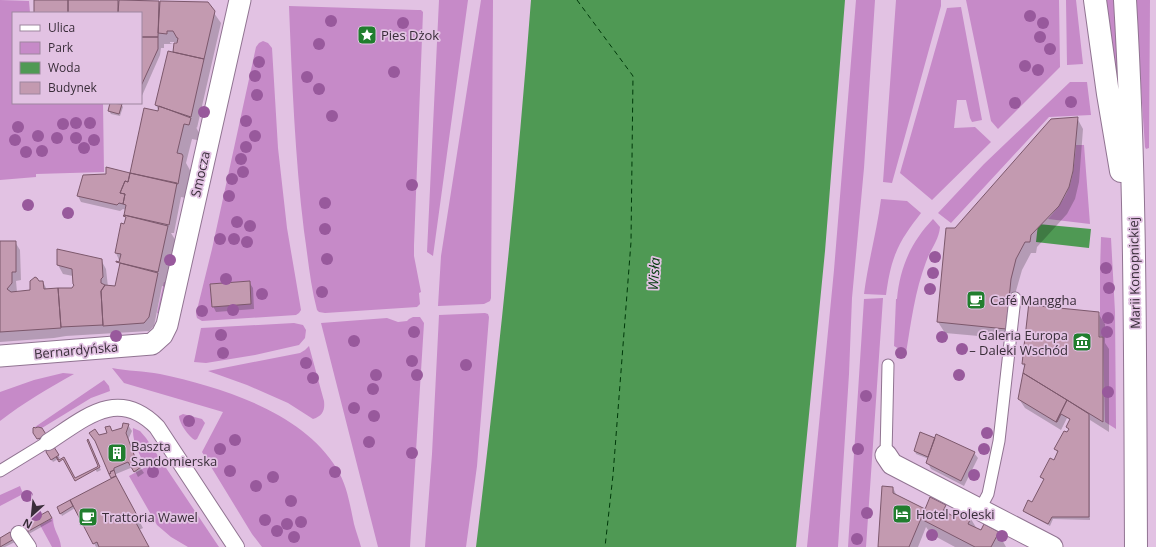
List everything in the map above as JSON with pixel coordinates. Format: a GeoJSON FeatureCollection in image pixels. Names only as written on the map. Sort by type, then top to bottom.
{"type":"FeatureCollection","features":[{"type":"Feature","properties":{"kind":"main road"},"geometry":{"type":"LineString","coordinates":[[1095,0],[1108,94],[1134,247]]}},
{"type":"Feature","properties":{"kind":"main road","name":"Marii Konopnickiej"},"geometry":{"type":"LineString","coordinates":[[1126,0],[1131,90],[1135,282],[1136,547]]}},
{"type":"Feature","properties":{"kind":"street","name":"Smocza"},"geometry":{"type":"LineString","coordinates":[[152,344],[162,335],[167,325],[240,0]]}},
{"type":"Feature","properties":{"kind":"street","name":"Bernardyńska"},"geometry":{"type":"LineString","coordinates":[[0,356],[152,344]]}},
{"type":"Feature","properties":{"kind":"street"},"geometry":{"type":"LineString","coordinates":[[46,443],[86,418],[106,408],[123,407],[141,414],[157,427],[236,547]]}},
{"type":"Feature","properties":{"kind":"street"},"geometry":{"type":"LineString","coordinates":[[886,455],[892,464],[1052,547]]}},
{"type":"Feature","properties":{"kind":"street"},"geometry":{"type":"LineString","coordinates":[[19,534],[28,547]]}},
{"type":"Feature","properties":{"kind":"lane"},"geometry":{"type":"LineString","coordinates":[[980,509],[988,494],[999,441],[1015,298]]}},
{"type":"Feature","properties":{"kind":"lane"},"geometry":{"type":"LineString","coordinates":[[886,455],[888,365]]}},
{"type":"Feature","properties":{"kind":"lane"},"geometry":{"type":"LineString","coordinates":[[0,471],[46,443]]}},
{"type":"Feature","properties":{"kind":"green space"},"geometry":{"type":"Polygon","coordinates":[[[0,0],[29,1],[30,12],[12,12],[12,104],[103,104],[104,172],[36,174],[36,177],[0,180],[0,0]]]}},
{"type":"Feature","properties":{"kind":"green space"},"geometry":{"type":"Polygon","coordinates":[[[439,0],[468,0],[433,256],[427,252],[439,0]]]}},
{"type":"Feature","properties":{"kind":"green space"},"geometry":{"type":"Polygon","coordinates":[[[481,0],[493,0],[491,298],[490,301],[484,304],[438,306],[441,256],[481,0]]]}},
{"type":"Feature","properties":{"kind":"green space"},"geometry":{"type":"Polygon","coordinates":[[[856,0],[875,0],[864,168],[852,298],[849,374],[838,547],[807,547],[834,270],[856,0]]]}},
{"type":"Feature","properties":{"kind":"green space"},"geometry":{"type":"Polygon","coordinates":[[[896,0],[941,0],[941,6],[892,183],[883,182],[896,0]]]}},
{"type":"Feature","properties":{"kind":"green space"},"geometry":{"type":"Polygon","coordinates":[[[966,0],[1059,0],[1060,67],[998,129],[991,121],[966,0]]]}},
{"type":"Feature","properties":{"kind":"green space"},"geometry":{"type":"Polygon","coordinates":[[[1066,0],[1076,0],[1083,64],[1067,65],[1066,0]]]}},
{"type":"Feature","properties":{"kind":"green space"},"geometry":{"type":"Polygon","coordinates":[[[1105,0],[1114,0],[1120,99],[1119,99],[1105,0]]]}},
{"type":"Feature","properties":{"kind":"green space"},"geometry":{"type":"Polygon","coordinates":[[[1135,0],[1150,0],[1149,148],[1146,149],[1145,147],[1135,0]]]}},
{"type":"Feature","properties":{"kind":"green space"},"geometry":{"type":"Polygon","coordinates":[[[289,6],[421,10],[423,12],[414,245],[414,256],[421,292],[419,293],[420,304],[417,307],[325,313],[317,310],[309,270],[298,175],[289,6]]]}},
{"type":"Feature","properties":{"kind":"green space"},"geometry":{"type":"Polygon","coordinates":[[[961,7],[982,120],[972,122],[966,100],[957,100],[954,128],[975,127],[991,142],[932,200],[900,173],[947,8],[961,7]]]}},
{"type":"Feature","properties":{"kind":"green space"},"geometry":{"type":"Polygon","coordinates":[[[263,41],[268,43],[272,48],[278,148],[287,228],[301,310],[296,315],[202,321],[197,318],[196,314],[212,249],[256,47],[263,41]]]}},
{"type":"Feature","properties":{"kind":"green space"},"geometry":{"type":"Polygon","coordinates":[[[1070,82],[1087,82],[1091,115],[1049,117],[951,223],[938,213],[984,164],[1070,82]]]}},
{"type":"Feature","properties":{"kind":"green space"},"geometry":{"type":"Polygon","coordinates":[[[1076,145],[1084,145],[1090,224],[1048,219],[1067,193],[1074,167],[1076,145]]]}},
{"type":"Feature","properties":{"kind":"green space"},"geometry":{"type":"Polygon","coordinates":[[[881,199],[907,201],[921,213],[906,233],[897,249],[890,270],[886,295],[864,294],[877,223],[881,199]]]}},
{"type":"Feature","properties":{"kind":"green space"},"geometry":{"type":"Polygon","coordinates":[[[933,219],[940,227],[939,232],[919,284],[906,353],[894,346],[896,299],[901,276],[908,256],[925,228],[933,219]]]}},
{"type":"Feature","properties":{"kind":"green space"},"geometry":{"type":"Polygon","coordinates":[[[1101,237],[1111,238],[1115,312],[1116,429],[1105,422],[1103,337],[1100,336],[1101,237]]]}},
{"type":"Feature","properties":{"kind":"green space"},"geometry":{"type":"Polygon","coordinates":[[[164,282],[169,283],[162,314],[157,313],[164,282]]]}},
{"type":"Feature","properties":{"kind":"green space"},"geometry":{"type":"Polygon","coordinates":[[[883,298],[866,547],[848,547],[864,299],[883,298]]]}},
{"type":"Feature","properties":{"kind":"green space"},"geometry":{"type":"Polygon","coordinates":[[[488,314],[489,317],[477,466],[466,547],[425,547],[432,454],[439,315],[488,314]]]}},
{"type":"Feature","properties":{"kind":"green space"},"geometry":{"type":"Polygon","coordinates":[[[413,317],[420,317],[424,323],[410,547],[378,547],[321,323],[387,318],[398,322],[407,321],[413,317]]]}},
{"type":"Feature","properties":{"kind":"green space"},"geometry":{"type":"Polygon","coordinates":[[[294,323],[303,325],[306,330],[305,338],[299,345],[255,355],[206,363],[194,362],[201,328],[294,323]]]}},
{"type":"Feature","properties":{"kind":"green space"},"geometry":{"type":"Polygon","coordinates":[[[309,346],[324,401],[324,410],[313,419],[288,403],[247,385],[208,371],[300,353],[309,346]]]}},
{"type":"Feature","properties":{"kind":"green space"},"geometry":{"type":"Polygon","coordinates":[[[112,368],[160,374],[209,386],[259,405],[282,417],[304,432],[322,449],[340,475],[348,495],[354,524],[361,547],[262,547],[252,534],[202,452],[223,412],[124,383],[112,368]]]}},
{"type":"Feature","properties":{"kind":"green space"},"geometry":{"type":"Polygon","coordinates":[[[63,373],[74,374],[27,402],[0,421],[0,392],[34,380],[63,373]]]}},
{"type":"Feature","properties":{"kind":"green space"},"geometry":{"type":"Polygon","coordinates":[[[104,380],[109,386],[110,391],[91,398],[42,428],[35,427],[104,380]]]}},
{"type":"Feature","properties":{"kind":"green space"},"geometry":{"type":"Polygon","coordinates":[[[183,414],[202,419],[205,423],[197,439],[195,440],[182,426],[179,416],[183,414]]]}},
{"type":"Feature","properties":{"kind":"green space"},"geometry":{"type":"Polygon","coordinates":[[[133,428],[140,431],[146,438],[219,547],[188,547],[171,537],[157,525],[129,476],[146,467],[135,443],[133,428]]]}},
{"type":"Feature","properties":{"kind":"green space"},"geometry":{"type":"Polygon","coordinates":[[[20,486],[23,494],[0,506],[0,495],[20,486]]]}},
{"type":"Feature","properties":{"kind":"green space"},"geometry":{"type":"Polygon","coordinates":[[[53,518],[61,547],[52,547],[40,525],[53,518]]]}},
{"type":"Feature","properties":{"kind":"water","name":"Wisła"},"geometry":{"type":"Polygon","coordinates":[[[531,0],[845,0],[825,251],[796,547],[476,547],[492,410],[520,137],[531,0]]]}},
{"type":"Feature","properties":{"kind":"water"},"geometry":{"type":"Polygon","coordinates":[[[1038,224],[1091,229],[1089,248],[1036,242],[1038,224]]]}},
{"type":"Feature","properties":{"kind":"building"},"geometry":{"type":"Polygon","coordinates":[[[34,0],[68,0],[68,12],[34,12],[34,0]]]}},
{"type":"Feature","properties":{"kind":"building"},"geometry":{"type":"Polygon","coordinates":[[[68,0],[118,0],[118,12],[68,12],[68,0]]]}},
{"type":"Feature","properties":{"kind":"building"},"geometry":{"type":"Polygon","coordinates":[[[119,0],[159,1],[158,37],[142,37],[142,12],[118,12],[119,0]]]}},
{"type":"Feature","properties":{"kind":"building"},"geometry":{"type":"Polygon","coordinates":[[[160,1],[208,2],[215,11],[204,59],[173,52],[174,43],[177,43],[178,38],[173,31],[167,31],[167,34],[158,33],[160,1]]]}},
{"type":"Feature","properties":{"kind":"building"},"geometry":{"type":"Polygon","coordinates":[[[142,37],[158,37],[158,49],[142,84],[142,37]]]}},
{"type":"Feature","properties":{"kind":"building"},"geometry":{"type":"Polygon","coordinates":[[[168,51],[204,59],[191,117],[155,105],[168,51]]]}},
{"type":"Feature","properties":{"kind":"building"},"geometry":{"type":"Polygon","coordinates":[[[110,104],[122,104],[119,114],[108,111],[110,104]]]}},
{"type":"Feature","properties":{"kind":"building"},"geometry":{"type":"Polygon","coordinates":[[[159,106],[191,118],[189,125],[184,124],[177,153],[182,154],[183,156],[178,184],[130,173],[144,108],[158,111],[159,106]]]}},
{"type":"Feature","properties":{"kind":"building"},"geometry":{"type":"Polygon","coordinates":[[[1078,117],[1073,171],[1069,187],[1059,206],[1031,235],[1030,242],[1025,242],[1016,259],[1011,279],[1006,329],[937,322],[946,228],[955,228],[1051,119],[1078,117]]]}},
{"type":"Feature","properties":{"kind":"building"},"geometry":{"type":"Polygon","coordinates":[[[106,167],[130,173],[128,182],[125,181],[120,193],[125,194],[123,204],[119,203],[117,205],[77,196],[83,175],[106,174],[106,167]]]}},
{"type":"Feature","properties":{"kind":"building"},"geometry":{"type":"Polygon","coordinates":[[[130,173],[177,183],[169,225],[124,215],[126,205],[123,204],[125,194],[120,193],[125,181],[128,182],[130,173]]]}},
{"type":"Feature","properties":{"kind":"building"},"geometry":{"type":"Polygon","coordinates":[[[123,216],[168,226],[158,272],[116,262],[119,262],[121,254],[115,253],[121,223],[124,224],[126,217],[123,216]]]}},
{"type":"Feature","properties":{"kind":"building"},"geometry":{"type":"Polygon","coordinates":[[[0,241],[16,241],[16,272],[12,272],[12,283],[7,289],[11,292],[30,290],[30,281],[35,277],[39,281],[43,281],[44,289],[58,288],[61,328],[0,332],[0,241]]]}},
{"type":"Feature","properties":{"kind":"building"},"geometry":{"type":"Polygon","coordinates":[[[57,249],[102,259],[103,277],[101,279],[101,283],[105,285],[101,291],[103,325],[61,327],[58,288],[72,288],[74,285],[72,269],[57,265],[57,249]]]}},
{"type":"Feature","properties":{"kind":"building"},"geometry":{"type":"Polygon","coordinates":[[[120,263],[158,273],[149,317],[144,323],[103,326],[101,291],[105,285],[115,286],[120,263]]]}},
{"type":"Feature","properties":{"kind":"building"},"geometry":{"type":"Polygon","coordinates":[[[250,281],[251,304],[212,307],[210,284],[250,281]]]}},
{"type":"Feature","properties":{"kind":"building"},"geometry":{"type":"Polygon","coordinates":[[[1029,302],[1039,303],[1039,306],[1099,312],[1099,337],[1103,337],[1103,422],[1023,373],[1025,364],[1022,364],[1029,302]]]}},
{"type":"Feature","properties":{"kind":"building"},"geometry":{"type":"Polygon","coordinates":[[[1023,373],[1067,400],[1056,422],[1018,399],[1023,373]]]}},
{"type":"Feature","properties":{"kind":"building"},"geometry":{"type":"Polygon","coordinates":[[[1067,400],[1089,414],[1089,517],[1052,517],[1048,524],[1023,511],[1028,500],[1032,502],[1044,479],[1040,477],[1050,458],[1054,460],[1058,451],[1054,449],[1064,431],[1067,432],[1069,429],[1066,427],[1070,419],[1061,414],[1056,422],[1067,400]]]}},
{"type":"Feature","properties":{"kind":"building","name":"Baszta Sandomierska"},"geometry":{"type":"Polygon","coordinates":[[[123,423],[129,424],[126,433],[136,460],[141,467],[134,472],[128,462],[114,468],[114,470],[109,474],[95,441],[89,433],[95,429],[99,435],[107,433],[105,427],[110,426],[112,431],[122,428],[123,423]]]}},
{"type":"Feature","properties":{"kind":"building"},"geometry":{"type":"Polygon","coordinates":[[[34,427],[42,428],[59,455],[51,460],[46,452],[47,449],[41,438],[37,439],[33,433],[34,427]]]}},
{"type":"Feature","properties":{"kind":"building"},"geometry":{"type":"Polygon","coordinates":[[[920,432],[935,438],[928,457],[914,451],[920,432]]]}},
{"type":"Feature","properties":{"kind":"building"},"geometry":{"type":"Polygon","coordinates":[[[936,434],[975,452],[961,481],[926,463],[936,434]]]}},
{"type":"Feature","properties":{"kind":"building"},"geometry":{"type":"Polygon","coordinates":[[[88,439],[100,467],[75,481],[63,459],[59,462],[56,457],[59,460],[64,457],[75,478],[97,467],[98,466],[87,440],[88,439]]]}},
{"type":"Feature","properties":{"kind":"building"},"geometry":{"type":"Polygon","coordinates":[[[114,470],[116,476],[111,478],[109,474],[114,470]]]}},
{"type":"Feature","properties":{"kind":"building"},"geometry":{"type":"Polygon","coordinates":[[[116,476],[139,519],[135,521],[149,547],[99,547],[97,542],[93,544],[70,500],[116,476]]]}},
{"type":"Feature","properties":{"kind":"building","name":"Hotel Poleski"},"geometry":{"type":"Polygon","coordinates":[[[882,486],[893,487],[893,493],[925,509],[909,547],[878,547],[882,486]]]}},
{"type":"Feature","properties":{"kind":"building"},"geometry":{"type":"Polygon","coordinates":[[[930,497],[946,505],[943,511],[955,517],[958,511],[971,518],[968,524],[981,530],[984,524],[999,532],[991,547],[975,547],[921,519],[930,497]]]}},
{"type":"Feature","properties":{"kind":"building"},"geometry":{"type":"Polygon","coordinates":[[[70,500],[73,506],[60,514],[57,507],[70,500]]]}},
{"type":"Feature","properties":{"kind":"building"},"geometry":{"type":"Polygon","coordinates":[[[48,511],[52,518],[25,533],[21,526],[48,511]]]}},
{"type":"Feature","properties":{"kind":"building"},"geometry":{"type":"Polygon","coordinates":[[[10,532],[14,539],[0,547],[0,538],[10,532]]]}},
{"type":"Feature","properties":{"kind":"ferry route"},"geometry":{"type":"LineString","coordinates":[[577,0],[633,76],[631,242],[613,475],[605,547]]}},
{"type":"Feature","properties":{"kind":"place","name":"Pies Dżok"},"geometry":{"type":"Point","coordinates":[367,35]}},
{"type":"Feature","properties":{"kind":"place","name":"Café Manggha"},"geometry":{"type":"Point","coordinates":[976,300]}},
{"type":"Feature","properties":{"kind":"place","name":"Galeria Europa – Daleki Wschód"},"geometry":{"type":"Point","coordinates":[1082,342]}},
{"type":"Feature","properties":{"kind":"place","name":"Baszta Sandomierska"},"geometry":{"type":"Point","coordinates":[117,453]}},
{"type":"Feature","properties":{"kind":"place","name":"Hotel Poleski"},"geometry":{"type":"Point","coordinates":[902,514]}},
{"type":"Feature","properties":{"kind":"place","name":"Trattoria Wawel"},"geometry":{"type":"Point","coordinates":[88,517]}}]}
